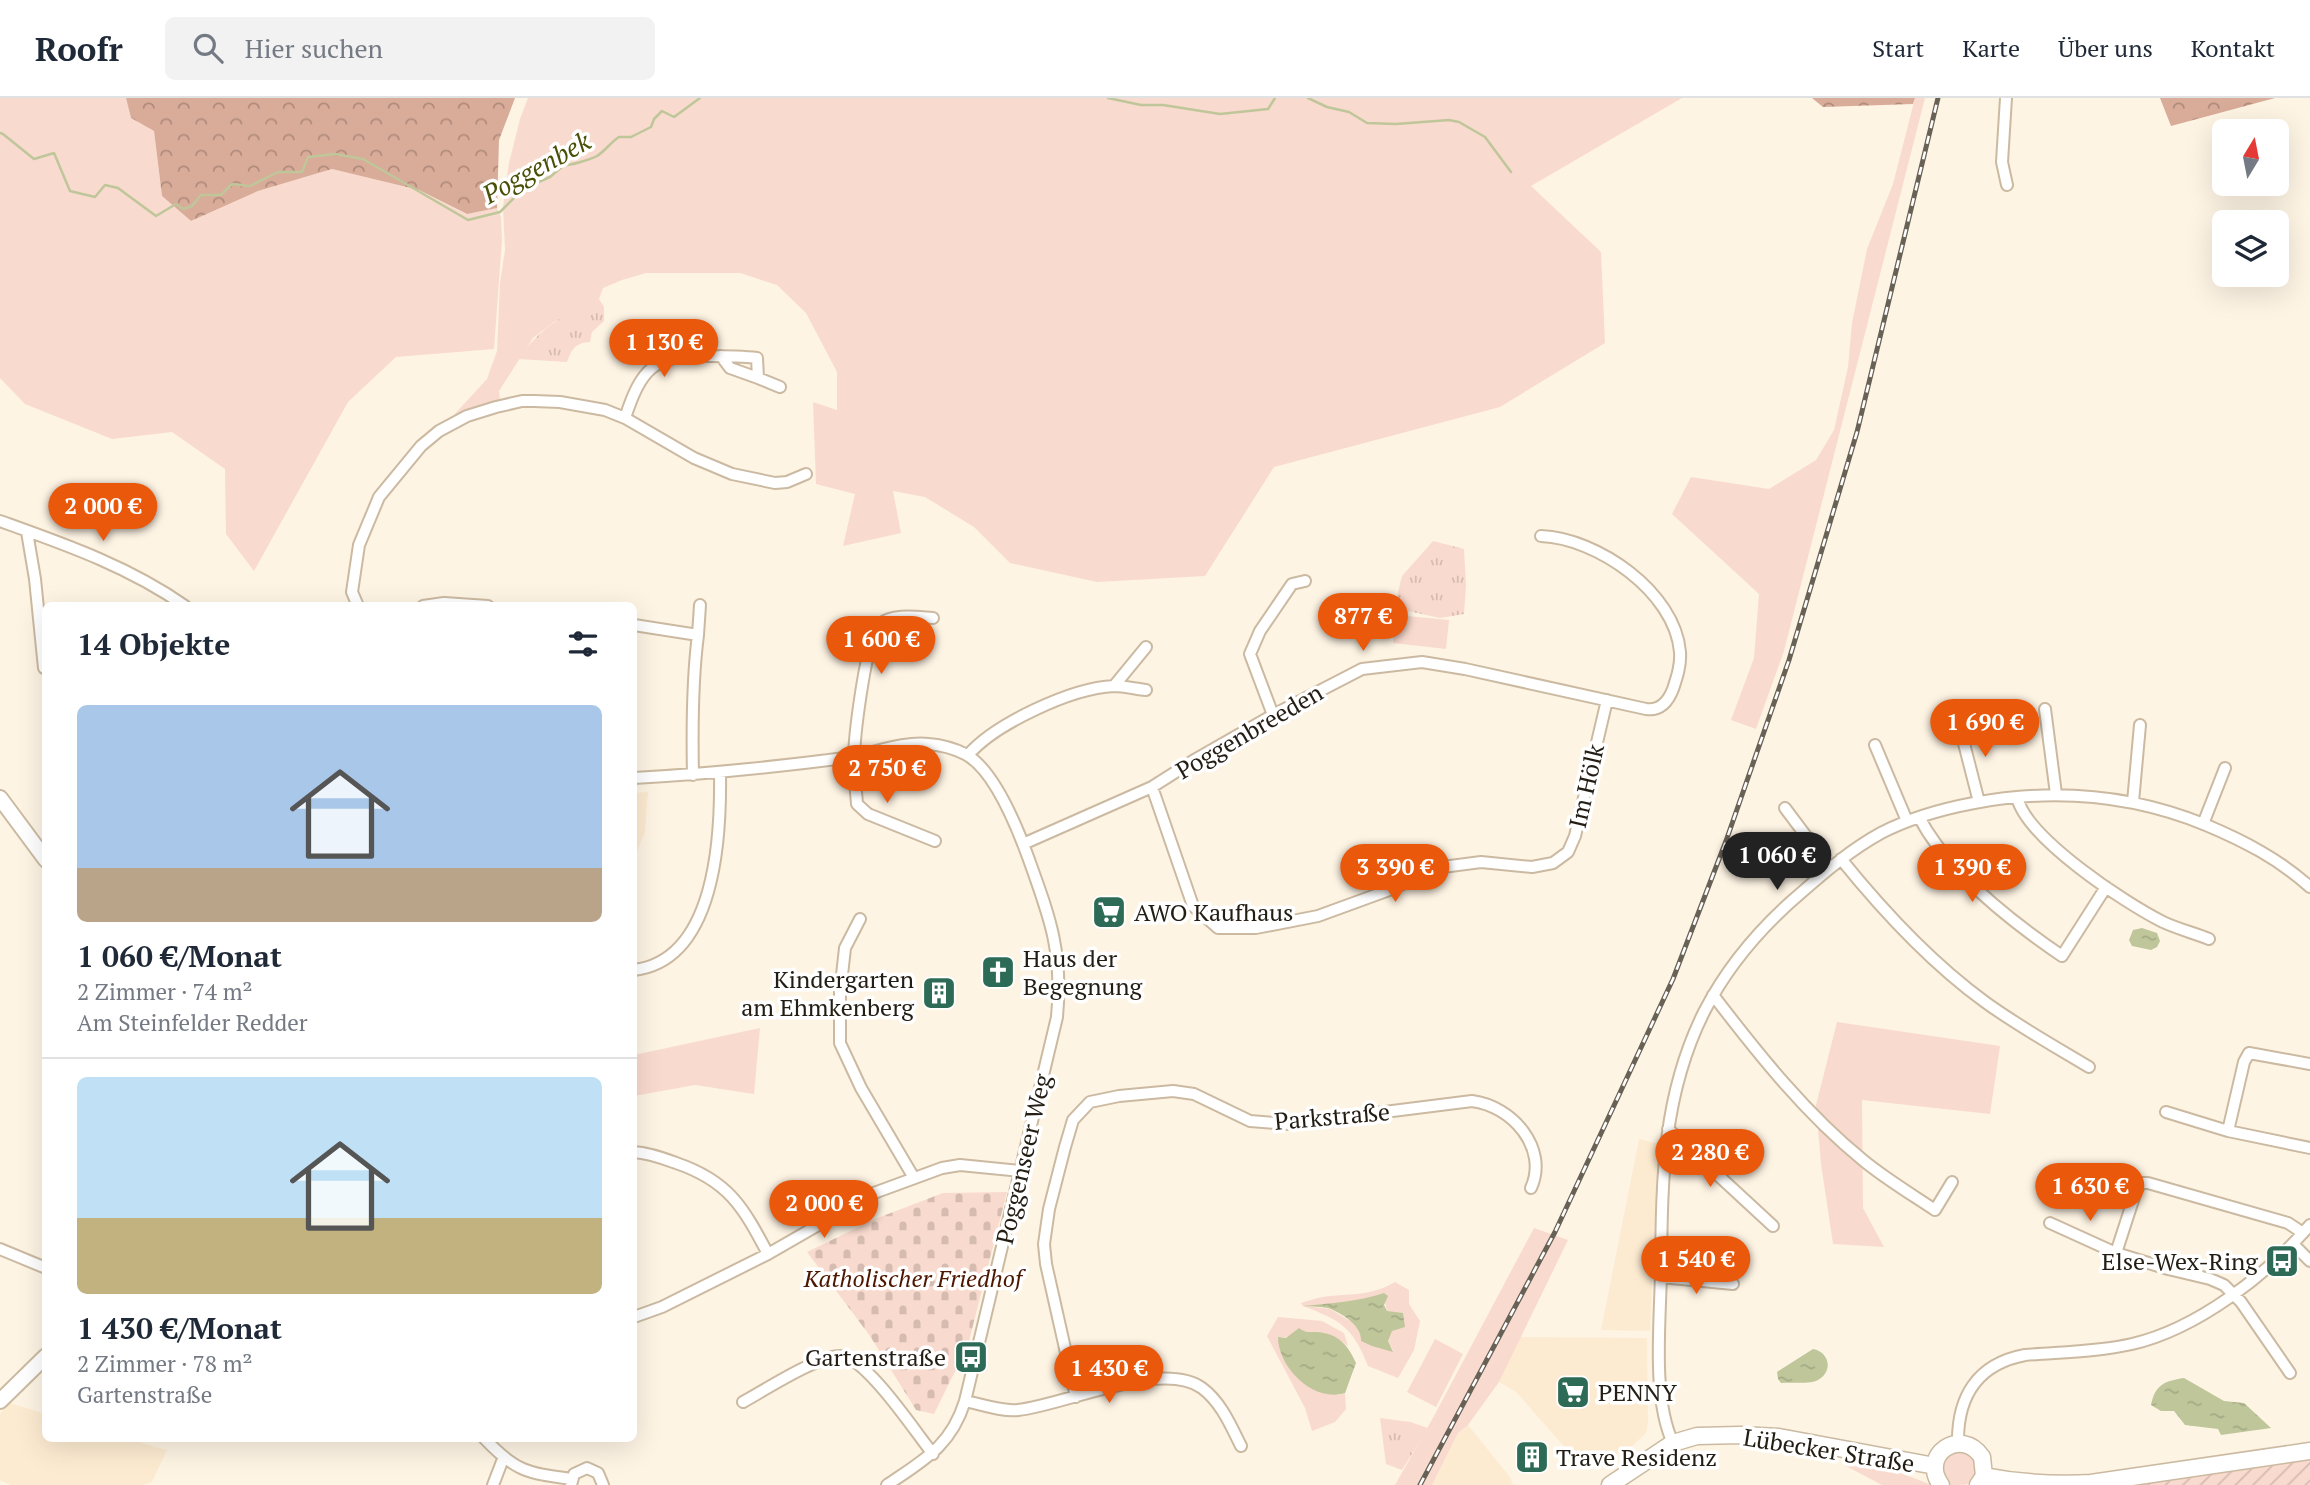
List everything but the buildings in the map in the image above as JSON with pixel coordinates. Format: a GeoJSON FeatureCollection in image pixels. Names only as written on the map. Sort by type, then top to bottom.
{"type":"FeatureCollection","features":[{"type":"Feature","properties":{"kind":"main road"},"geometry":{"type":"LineString","coordinates":[[0,798],[42,855]]}},
{"type":"Feature","properties":{"kind":"main road"},"geometry":{"type":"LineString","coordinates":[[0,1401],[42,1360]]}},
{"type":"Feature","properties":{"kind":"main road","name":"Lübecker Straße"},"geometry":{"type":"LineString","coordinates":[[1610,1485],[1673,1443],[1697,1436],[1740,1434],[1779,1437],[1935,1466]]}},
{"type":"Feature","properties":{"kind":"main road"},"geometry":{"type":"LineString","coordinates":[[1958,1444],[1970,1446],[1979,1453],[1984,1462],[1981,1480],[2029,1483],[2091,1483],[2310,1451]]}},
{"type":"Feature","properties":{"kind":"main road","name":"Lübecker Straße"},"geometry":{"type":"LineString","coordinates":[[1941,1485],[1935,1466],[1942,1451],[1958,1444]]}},
{"type":"Feature","properties":{"kind":"street"},"geometry":{"type":"LineString","coordinates":[[2006,98],[2002,162],[2007,185]]}},
{"type":"Feature","properties":{"kind":"street"},"geometry":{"type":"LineString","coordinates":[[625,418],[632,396],[647,370],[668,358],[680,355],[757,358],[758,378]]}},
{"type":"Feature","properties":{"kind":"street"},"geometry":{"type":"LineString","coordinates":[[721,356],[730,368],[780,387]]}},
{"type":"Feature","properties":{"kind":"street"},"geometry":{"type":"LineString","coordinates":[[356,602],[352,592],[359,545],[379,497],[421,446],[439,431],[467,416],[523,401],[560,402],[605,410],[625,418],[694,458],[732,474],[787,482],[806,474]]}},
{"type":"Feature","properties":{"kind":"street"},"geometry":{"type":"LineString","coordinates":[[0,521],[72,546],[123,569],[157,586],[179,602]]}},
{"type":"Feature","properties":{"kind":"street"},"geometry":{"type":"LineString","coordinates":[[27,532],[42,648]]}},
{"type":"Feature","properties":{"kind":"street","name":"Poggenbreeden"},"geometry":{"type":"LineString","coordinates":[[1023,844],[1152,787],[1273,715],[1362,669],[1422,662],[1654,710],[1661,707],[1670,696],[1680,667],[1680,652],[1669,616],[1656,598],[1617,563],[1586,547],[1555,536],[1541,536]]}},
{"type":"Feature","properties":{"kind":"street"},"geometry":{"type":"LineString","coordinates":[[1273,715],[1250,654],[1260,631],[1292,584],[1306,581]]}},
{"type":"Feature","properties":{"kind":"street"},"geometry":{"type":"LineString","coordinates":[[694,775],[692,703],[700,605]]}},
{"type":"Feature","properties":{"kind":"street"},"geometry":{"type":"LineString","coordinates":[[933,618],[886,620],[874,631],[869,649],[854,757],[857,804],[868,814],[935,841]]}},
{"type":"Feature","properties":{"kind":"street"},"geometry":{"type":"LineString","coordinates":[[637,625],[698,635]]}},
{"type":"Feature","properties":{"kind":"street"},"geometry":{"type":"LineString","coordinates":[[1114,686],[1146,646]]}},
{"type":"Feature","properties":{"kind":"street"},"geometry":{"type":"LineString","coordinates":[[637,778],[720,773],[854,757],[897,746],[928,744],[968,755],[977,745],[1004,726],[1051,703],[1114,686],[1146,690]]}},
{"type":"Feature","properties":{"kind":"street","name":"Im Hölk"},"geometry":{"type":"LineString","coordinates":[[1152,787],[1193,906],[1219,928],[1256,928],[1318,916],[1392,889],[1435,868],[1481,862],[1532,867],[1553,863],[1568,852],[1576,836],[1607,700]]}},
{"type":"Feature","properties":{"kind":"street"},"geometry":{"type":"LineString","coordinates":[[2045,709],[2056,794]]}},
{"type":"Feature","properties":{"kind":"street"},"geometry":{"type":"LineString","coordinates":[[1959,724],[1979,802]]}},
{"type":"Feature","properties":{"kind":"street"},"geometry":{"type":"LineString","coordinates":[[2133,802],[2140,725]]}},
{"type":"Feature","properties":{"kind":"street"},"geometry":{"type":"LineString","coordinates":[[1875,745],[1907,821]]}},
{"type":"Feature","properties":{"kind":"street","name":"Poggenseer Weg"},"geometry":{"type":"LineString","coordinates":[[887,1485],[933,1454],[947,1440],[958,1421],[1057,1017],[1058,954],[1054,932],[1023,844],[996,786],[968,755]]}},
{"type":"Feature","properties":{"kind":"street"},"geometry":{"type":"LineString","coordinates":[[2203,824],[2225,768]]}},
{"type":"Feature","properties":{"kind":"street"},"geometry":{"type":"LineString","coordinates":[[637,969],[658,964],[681,945],[704,905],[713,871],[718,834],[720,773]]}},
{"type":"Feature","properties":{"kind":"street"},"geometry":{"type":"LineString","coordinates":[[1673,1443],[1664,1415],[1660,1387],[1662,1217],[1668,1129],[1681,1068],[1698,1025],[1731,967],[1758,934],[1795,898],[1841,859],[1907,821],[1979,802],[2056,794],[2084,794],[2133,802],[2203,824],[2260,850],[2310,887]]}},
{"type":"Feature","properties":{"kind":"street"},"geometry":{"type":"LineString","coordinates":[[2017,797],[2027,820],[2068,859],[2106,887],[2164,922],[2209,939]]}},
{"type":"Feature","properties":{"kind":"street"},"geometry":{"type":"LineString","coordinates":[[1785,808],[1830,868]]}},
{"type":"Feature","properties":{"kind":"street"},"geometry":{"type":"LineString","coordinates":[[1919,817],[1927,832],[1956,867],[2029,934],[2062,956],[2106,887]]}},
{"type":"Feature","properties":{"kind":"street"},"geometry":{"type":"LineString","coordinates":[[1841,859],[1899,925],[1956,979],[2010,1020],[2089,1067]]}},
{"type":"Feature","properties":{"kind":"street"},"geometry":{"type":"LineString","coordinates":[[860,919],[845,948],[840,993],[840,1043],[861,1088],[914,1178]]}},
{"type":"Feature","properties":{"kind":"street"},"geometry":{"type":"LineString","coordinates":[[1713,995],[1812,1114],[1863,1161],[1935,1210],[1952,1182]]}},
{"type":"Feature","properties":{"kind":"street"},"geometry":{"type":"LineString","coordinates":[[2228,1131],[2244,1062],[2249,1053],[2310,1064]]}},
{"type":"Feature","properties":{"kind":"street","name":"Parkstraße"},"geometry":{"type":"LineString","coordinates":[[1076,1397],[1047,1269],[1044,1244],[1049,1209],[1073,1120],[1090,1102],[1119,1096],[1173,1091],[1194,1094],[1250,1121],[1289,1124],[1480,1102],[1495,1108],[1526,1132],[1533,1150],[1536,1176],[1531,1188]]}},
{"type":"Feature","properties":{"kind":"street"},"geometry":{"type":"LineString","coordinates":[[2166,1112],[2228,1131],[2310,1148]]}},
{"type":"Feature","properties":{"kind":"street"},"geometry":{"type":"LineString","coordinates":[[1668,1129],[1773,1226]]}},
{"type":"Feature","properties":{"kind":"street"},"geometry":{"type":"LineString","coordinates":[[637,1152],[681,1165],[708,1177],[730,1193],[746,1213],[768,1254]]}},
{"type":"Feature","properties":{"kind":"street"},"geometry":{"type":"LineString","coordinates":[[637,1316],[662,1307],[768,1254],[874,1193],[942,1168],[960,1165],[1021,1171]]}},
{"type":"Feature","properties":{"kind":"street"},"geometry":{"type":"LineString","coordinates":[[1958,1444],[1959,1418],[1965,1396],[1980,1377],[2001,1362],[2025,1355],[2115,1347],[2142,1341],[2183,1325],[2234,1294],[2293,1244],[2306,1229],[2141,1183],[2116,1253]]}},
{"type":"Feature","properties":{"kind":"street"},"geometry":{"type":"LineString","coordinates":[[2050,1223],[2116,1253],[2224,1285],[2234,1294],[2290,1373]]}},
{"type":"Feature","properties":{"kind":"street"},"geometry":{"type":"LineString","coordinates":[[2293,1244],[2310,1261]]}},
{"type":"Feature","properties":{"kind":"street"},"geometry":{"type":"LineString","coordinates":[[0,1249],[42,1266]]}},
{"type":"Feature","properties":{"kind":"street"},"geometry":{"type":"LineString","coordinates":[[1661,1277],[1733,1284]]}},
{"type":"Feature","properties":{"kind":"street"},"geometry":{"type":"LineString","coordinates":[[743,1402],[824,1359],[847,1357],[855,1360],[872,1376],[933,1454]]}},
{"type":"Feature","properties":{"kind":"street"},"geometry":{"type":"LineString","coordinates":[[965,1401],[1016,1411],[1144,1380],[1181,1379],[1202,1388],[1222,1409],[1241,1446]]}},
{"type":"Feature","properties":{"kind":"street"},"geometry":{"type":"LineString","coordinates":[[488,1442],[503,1459],[536,1474],[571,1482],[579,1470],[587,1468],[598,1473],[603,1485]]}},
{"type":"Feature","properties":{"kind":"street"},"geometry":{"type":"LineString","coordinates":[[493,1485],[503,1459]]}},
{"type":"Feature","properties":{"kind":"shaded area"},"geometry":{"type":"Polygon","coordinates":[[[648,792],[645,832],[637,852],[637,793],[648,792]]]}},
{"type":"Feature","properties":{"kind":"shaded area"},"geometry":{"type":"Polygon","coordinates":[[[1639,1139],[1658,1144],[1650,1331],[1601,1330],[1639,1139]]]}},
{"type":"Feature","properties":{"kind":"shaded area"},"geometry":{"type":"Polygon","coordinates":[[[1520,1337],[1647,1338],[1646,1433],[1632,1446],[1590,1468],[1568,1451],[1516,1392],[1499,1382],[1520,1337]]]}},
{"type":"Feature","properties":{"kind":"shaded area"},"geometry":{"type":"Polygon","coordinates":[[[10,1403],[42,1413],[42,1442],[139,1442],[167,1450],[152,1482],[143,1485],[11,1485],[0,1480],[0,1414],[10,1403]]]}},
{"type":"Feature","properties":{"kind":"shaded area"},"geometry":{"type":"Polygon","coordinates":[[[1468,1425],[1510,1477],[1513,1485],[1432,1485],[1458,1433],[1468,1425]]]}},
{"type":"Feature","properties":{"kind":"green space"},"geometry":{"type":"Polygon","coordinates":[[[0,98],[126,98],[131,118],[154,131],[162,196],[191,221],[258,191],[332,169],[419,190],[466,214],[497,208],[501,217],[502,240],[494,349],[396,357],[348,402],[254,571],[226,534],[225,469],[172,432],[112,439],[25,404],[0,378],[0,98]]]}},
{"type":"Feature","properties":{"kind":"green space"},"geometry":{"type":"Polygon","coordinates":[[[126,98],[515,98],[499,140],[497,208],[467,214],[419,190],[332,169],[258,191],[191,221],[162,196],[154,131],[131,118],[126,98]]]}},
{"type":"Feature","properties":{"kind":"green space"},"geometry":{"type":"Polygon","coordinates":[[[528,98],[1682,98],[1531,186],[1601,252],[1605,343],[1500,407],[1274,467],[1205,576],[1097,582],[1010,563],[974,527],[925,497],[893,491],[901,533],[843,546],[855,494],[816,484],[813,402],[837,410],[837,372],[806,313],[777,285],[740,273],[646,273],[603,288],[599,299],[554,322],[533,338],[499,391],[500,400],[453,416],[487,379],[497,351],[500,283],[505,250],[503,207],[509,163],[528,98]]]}},
{"type":"Feature","properties":{"kind":"green space"},"geometry":{"type":"Polygon","coordinates":[[[1812,98],[1915,98],[1913,104],[1823,107],[1812,98]]]}},
{"type":"Feature","properties":{"kind":"green space"},"geometry":{"type":"Polygon","coordinates":[[[1915,98],[1925,98],[1784,651],[1756,729],[1731,720],[1754,658],[1759,594],[1672,514],[1691,477],[1769,489],[1816,460],[1834,430],[1848,367],[1852,323],[1867,249],[1893,184],[1915,98]]]}},
{"type":"Feature","properties":{"kind":"green space"},"geometry":{"type":"Polygon","coordinates":[[[2160,98],[2275,98],[2171,126],[2160,98]]]}},
{"type":"Feature","properties":{"kind":"green space"},"geometry":{"type":"Polygon","coordinates":[[[599,299],[604,307],[604,321],[592,332],[590,342],[575,347],[567,362],[518,359],[544,330],[575,310],[599,299]]]}},
{"type":"Feature","properties":{"kind":"green space"},"geometry":{"type":"Polygon","coordinates":[[[1433,541],[1464,549],[1464,614],[1440,618],[1394,608],[1402,576],[1433,541]]]}},
{"type":"Feature","properties":{"kind":"green space"},"geometry":{"type":"Polygon","coordinates":[[[1396,615],[1449,620],[1446,649],[1393,643],[1396,615]]]}},
{"type":"Feature","properties":{"kind":"green space"},"geometry":{"type":"Polygon","coordinates":[[[1837,1022],[2000,1046],[1990,1114],[1862,1100],[1863,1208],[1884,1247],[1833,1244],[1821,1164],[1816,1105],[1837,1022]]]}},
{"type":"Feature","properties":{"kind":"green space"},"geometry":{"type":"Polygon","coordinates":[[[760,1028],[754,1094],[695,1085],[637,1095],[637,1054],[760,1028]]]}},
{"type":"Feature","properties":{"kind":"green space","name":"Katholischer Friedhof"},"geometry":{"type":"Polygon","coordinates":[[[1007,1192],[968,1345],[934,1414],[916,1410],[870,1336],[807,1252],[875,1219],[943,1193],[1007,1192]]]}},
{"type":"Feature","properties":{"kind":"green space"},"geometry":{"type":"Polygon","coordinates":[[[1534,1228],[1568,1240],[1499,1382],[1468,1425],[1458,1433],[1432,1485],[1395,1485],[1434,1416],[1534,1228]]]}},
{"type":"Feature","properties":{"kind":"green space"},"geometry":{"type":"Polygon","coordinates":[[[1395,1282],[1409,1290],[1409,1304],[1420,1321],[1414,1350],[1398,1378],[1368,1366],[1357,1342],[1344,1327],[1301,1303],[1386,1287],[1395,1282]],[[1384,1293],[1338,1305],[1308,1306],[1330,1309],[1357,1325],[1362,1335],[1393,1351],[1388,1341],[1390,1323],[1384,1293]]]}},
{"type":"Feature","properties":{"kind":"green space"},"geometry":{"type":"Polygon","coordinates":[[[1278,1317],[1322,1321],[1344,1333],[1348,1346],[1317,1332],[1278,1337],[1338,1395],[1345,1393],[1346,1409],[1335,1422],[1312,1431],[1305,1408],[1267,1336],[1278,1317]]]}},
{"type":"Feature","properties":{"kind":"green space"},"geometry":{"type":"Polygon","coordinates":[[[1435,1339],[1463,1354],[1436,1407],[1407,1392],[1435,1339]]]}},
{"type":"Feature","properties":{"kind":"green space"},"geometry":{"type":"Polygon","coordinates":[[[1380,1418],[1410,1422],[1428,1428],[1402,1470],[1386,1464],[1380,1418]]]}},
{"type":"Feature","properties":{"kind":"green space"},"geometry":{"type":"Polygon","coordinates":[[[1967,1450],[1979,1465],[1975,1477],[1968,1484],[1951,1485],[1942,1474],[1942,1462],[1949,1453],[1967,1450]]]}},
{"type":"Feature","properties":{"kind":"green space"},"geometry":{"type":"Polygon","coordinates":[[[2310,1458],[2310,1485],[2108,1485],[2310,1458]]]}},
{"type":"Feature","properties":{"kind":"green space"},"geometry":{"type":"Polygon","coordinates":[[[1846,1466],[1887,1468],[1932,1485],[1882,1485],[1846,1466]]]}},
{"type":"Feature","properties":{"kind":"water"},"geometry":{"type":"Polygon","coordinates":[[[2142,928],[2157,933],[2160,941],[2157,947],[2151,950],[2132,946],[2129,940],[2133,930],[2142,928]]]}},
{"type":"Feature","properties":{"kind":"water"},"geometry":{"type":"Polygon","coordinates":[[[1384,1293],[1388,1296],[1384,1305],[1387,1311],[1403,1313],[1405,1327],[1392,1331],[1388,1341],[1393,1352],[1361,1341],[1355,1326],[1336,1311],[1324,1307],[1303,1306],[1354,1300],[1384,1293]]]}},
{"type":"Feature","properties":{"kind":"water"},"geometry":{"type":"Polygon","coordinates":[[[1299,1328],[1307,1332],[1330,1335],[1341,1341],[1349,1351],[1356,1363],[1345,1393],[1321,1393],[1310,1388],[1291,1371],[1284,1360],[1278,1337],[1286,1338],[1299,1328]]]}},
{"type":"Feature","properties":{"kind":"water"},"geometry":{"type":"Polygon","coordinates":[[[1813,1349],[1826,1358],[1826,1373],[1812,1382],[1781,1383],[1777,1372],[1813,1349]]]}},
{"type":"Feature","properties":{"kind":"water"},"geometry":{"type":"Polygon","coordinates":[[[2184,1378],[2224,1401],[2244,1403],[2271,1428],[2221,1435],[2218,1429],[2185,1425],[2174,1411],[2161,1411],[2151,1405],[2158,1388],[2184,1378]]]}},
{"type":"Feature","properties":{"kind":"waterway","name":"Poggenbek"},"geometry":{"type":"LineString","coordinates":[[0,133],[34,159],[54,153],[70,191],[95,197],[105,185],[118,188],[156,216],[176,204],[183,209],[192,206],[201,195],[221,195],[232,184],[250,186],[278,172],[302,172],[308,157],[335,154],[363,159],[468,220],[500,212],[523,189],[550,177],[564,165],[597,156],[619,137],[631,137],[651,127],[662,111],[674,117],[700,98]]}},
{"type":"Feature","properties":{"kind":"waterway"},"geometry":{"type":"LineString","coordinates":[[1108,98],[1141,105],[1163,105],[1220,114],[1268,109],[1275,98]]}},
{"type":"Feature","properties":{"kind":"waterway"},"geometry":{"type":"LineString","coordinates":[[1308,98],[1327,107],[1349,112],[1367,123],[1449,120],[1459,122],[1485,137],[1511,172]]}},
{"type":"Feature","properties":{"kind":"railway"},"geometry":{"type":"LineString","coordinates":[[1420,1485],[1555,1232],[1673,979],[1726,841],[1789,660],[1857,432],[1938,98]]}},
{"type":"Feature","properties":{"kind":"place","name":"AWO Kaufhaus"},"geometry":{"type":"Point","coordinates":[1109,912]}},
{"type":"Feature","properties":{"kind":"place","name":"Haus der Begegnung"},"geometry":{"type":"Point","coordinates":[998,972]}},
{"type":"Feature","properties":{"kind":"place","name":"Kindergarten am Ehmkenberg"},"geometry":{"type":"Point","coordinates":[939,993]}},
{"type":"Feature","properties":{"kind":"place","name":"Else-Wex-Ring"},"geometry":{"type":"Point","coordinates":[2282,1261]}},
{"type":"Feature","properties":{"kind":"place","name":"Gartenstraße"},"geometry":{"type":"Point","coordinates":[971,1357]}},
{"type":"Feature","properties":{"kind":"place","name":"PENNY"},"geometry":{"type":"Point","coordinates":[1573,1392]}},
{"type":"Feature","properties":{"kind":"place","name":"Trave Residenz"},"geometry":{"type":"Point","coordinates":[1532,1457]}}]}
